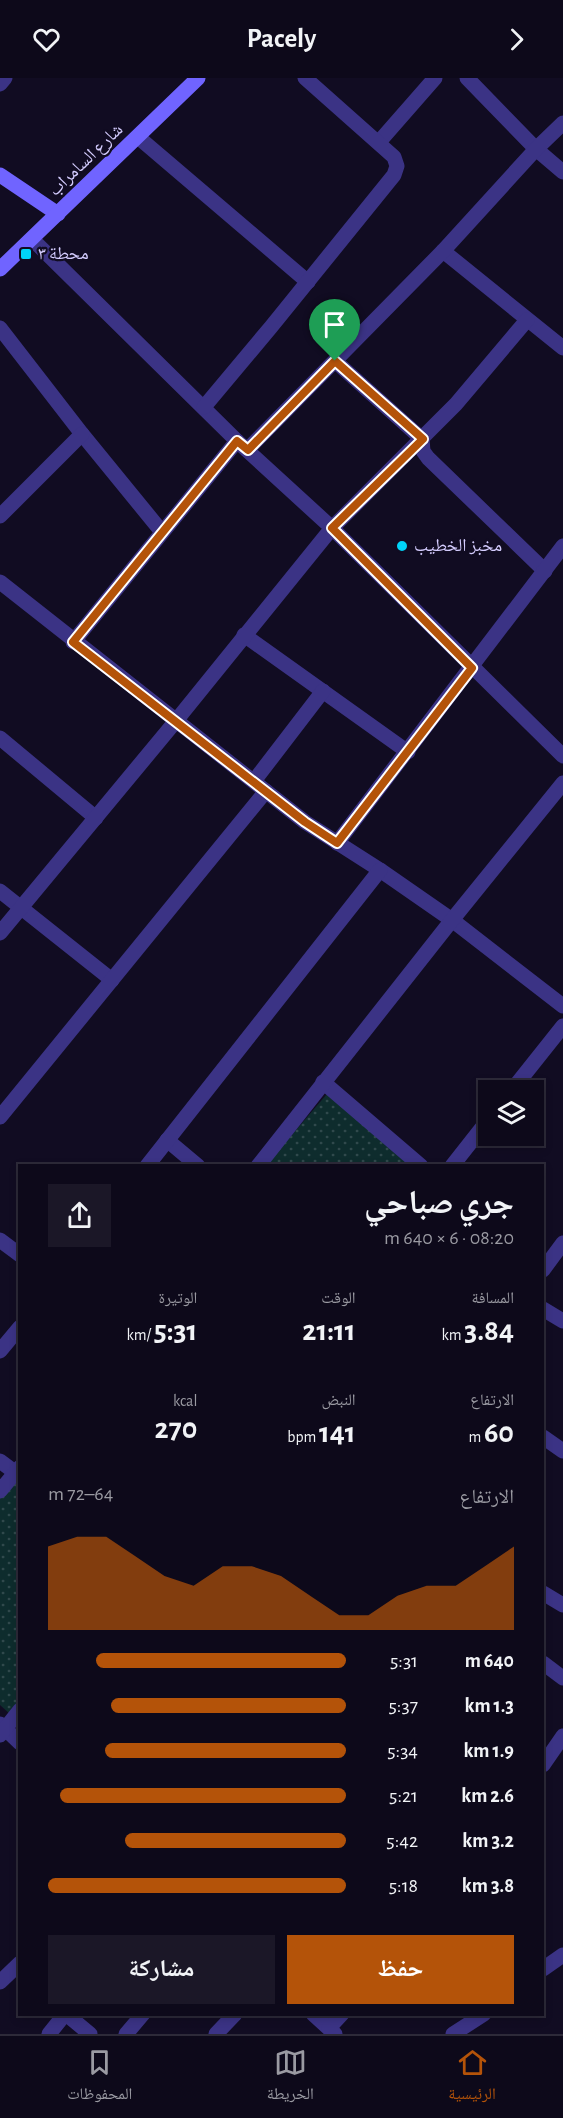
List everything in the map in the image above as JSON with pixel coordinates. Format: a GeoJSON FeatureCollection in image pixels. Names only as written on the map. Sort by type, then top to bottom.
{"type":"FeatureCollection","features":[{"type":"Feature","properties":{"kind":"street"},"geometry":{"type":"LineString","coordinates":[[0,84],[5,78]]}},
{"type":"Feature","properties":{"kind":"street","name":"شارع السامراب"},"geometry":{"type":"LineString","coordinates":[[0,269],[198,78]]}},
{"type":"Feature","properties":{"kind":"street"},"geometry":{"type":"LineString","coordinates":[[204,407],[394,175],[397,166],[394,157],[380,142],[305,78]]}},
{"type":"Feature","properties":{"kind":"street"},"geometry":{"type":"LineString","coordinates":[[380,142],[435,78]]}},
{"type":"Feature","properties":{"kind":"street"},"geometry":{"type":"LineString","coordinates":[[467,78],[536,149],[563,172]]}},
{"type":"Feature","properties":{"kind":"street"},"geometry":{"type":"LineString","coordinates":[[73,642],[162,532],[242,446],[335,361],[563,123]]}},
{"type":"Feature","properties":{"kind":"street"},"geometry":{"type":"LineString","coordinates":[[138,137],[308,282]]}},
{"type":"Feature","properties":{"kind":"street"},"geometry":{"type":"LineString","coordinates":[[0,175],[58,214]]}},
{"type":"Feature","properties":{"kind":"street"},"geometry":{"type":"LineString","coordinates":[[32,239],[242,446],[332,528],[563,756]]}},
{"type":"Feature","properties":{"kind":"street"},"geometry":{"type":"LineString","coordinates":[[442,251],[563,348]]}},
{"type":"Feature","properties":{"kind":"street"},"geometry":{"type":"LineString","coordinates":[[0,933],[332,528],[456,404],[527,320]]}},
{"type":"Feature","properties":{"kind":"street"},"geometry":{"type":"LineString","coordinates":[[0,328],[162,532]]}},
{"type":"Feature","properties":{"kind":"street"},"geometry":{"type":"LineString","coordinates":[[335,361],[423,439],[423,451],[428,458],[545,571]]}},
{"type":"Feature","properties":{"kind":"street"},"geometry":{"type":"LineString","coordinates":[[0,516],[82,434]]}},
{"type":"Feature","properties":{"kind":"street"},"geometry":{"type":"LineString","coordinates":[[337,843],[563,546]]}},
{"type":"Feature","properties":{"kind":"street"},"geometry":{"type":"LineString","coordinates":[[0,582],[73,642],[305,822],[452,920],[563,1006]]}},
{"type":"Feature","properties":{"kind":"street"},"geometry":{"type":"LineString","coordinates":[[244,635],[408,752]]}},
{"type":"Feature","properties":{"kind":"street"},"geometry":{"type":"LineString","coordinates":[[254,782],[323,691]]}},
{"type":"Feature","properties":{"kind":"street"},"geometry":{"type":"LineString","coordinates":[[0,738],[96,818]]}},
{"type":"Feature","properties":{"kind":"street"},"geometry":{"type":"LineString","coordinates":[[260,1164],[563,783]]}},
{"type":"Feature","properties":{"kind":"street"},"geometry":{"type":"LineString","coordinates":[[0,1117],[266,791]]}},
{"type":"Feature","properties":{"kind":"street"},"geometry":{"type":"LineString","coordinates":[[149,1164],[380,870]]}},
{"type":"Feature","properties":{"kind":"street"},"geometry":{"type":"LineString","coordinates":[[0,891],[112,980]]}},
{"type":"Feature","properties":{"kind":"street"},"geometry":{"type":"LineString","coordinates":[[520,1080],[563,1026]]}},
{"type":"Feature","properties":{"kind":"street"},"geometry":{"type":"LineString","coordinates":[[324,1082],[419,1164]]}},
{"type":"Feature","properties":{"kind":"street"},"geometry":{"type":"LineString","coordinates":[[454,1164],[478,1133]]}},
{"type":"Feature","properties":{"kind":"street"},"geometry":{"type":"LineString","coordinates":[[167,1140],[196,1164]]}},
{"type":"Feature","properties":{"kind":"street"},"geometry":{"type":"LineString","coordinates":[[0,1240],[18,1254]]}},
{"type":"Feature","properties":{"kind":"street"},"geometry":{"type":"LineString","coordinates":[[544,1269],[563,1243]]}},
{"type":"Feature","properties":{"kind":"street"},"geometry":{"type":"LineString","coordinates":[[544,1310],[563,1321]]}},
{"type":"Feature","properties":{"kind":"street"},"geometry":{"type":"LineString","coordinates":[[0,1351],[18,1329]]}},
{"type":"Feature","properties":{"kind":"street"},"geometry":{"type":"LineString","coordinates":[[544,1438],[563,1451]]}},
{"type":"Feature","properties":{"kind":"street"},"geometry":{"type":"LineString","coordinates":[[0,1461],[18,1472],[0,1491]]}},
{"type":"Feature","properties":{"kind":"street"},"geometry":{"type":"LineString","coordinates":[[544,1594],[563,1605]]}},
{"type":"Feature","properties":{"kind":"street"},"geometry":{"type":"LineString","coordinates":[[544,1664],[563,1678]]}},
{"type":"Feature","properties":{"kind":"street"},"geometry":{"type":"LineString","coordinates":[[18,1712],[2,1729],[18,1741]]}},
{"type":"Feature","properties":{"kind":"street"},"geometry":{"type":"LineString","coordinates":[[548,1747],[563,1736]]}},
{"type":"Feature","properties":{"kind":"street"},"geometry":{"type":"LineString","coordinates":[[544,1968],[563,1955]]}},
{"type":"Feature","properties":{"kind":"street"},"geometry":{"type":"LineString","coordinates":[[0,1983],[13,1969]]}},
{"type":"Feature","properties":{"kind":"street"},"geometry":{"type":"LineString","coordinates":[[49,2034],[63,2016]]}},
{"type":"Feature","properties":{"kind":"street"},"geometry":{"type":"LineString","coordinates":[[68,2016],[90,2034]]}},
{"type":"Feature","properties":{"kind":"street"},"geometry":{"type":"LineString","coordinates":[[126,2034],[141,2016]]}},
{"type":"Feature","properties":{"kind":"street"},"geometry":{"type":"LineString","coordinates":[[216,2034],[233,2016]]}},
{"type":"Feature","properties":{"kind":"street"},"geometry":{"type":"LineString","coordinates":[[316,2016],[332,2031],[341,2016]]}},
{"type":"Feature","properties":{"kind":"street"},"geometry":{"type":"LineString","coordinates":[[453,2034],[481,2016]]}},
{"type":"Feature","properties":{"kind":"green space"},"geometry":{"type":"Polygon","coordinates":[[[327,1094],[408,1164],[267,1164],[327,1094]]]}},
{"type":"Feature","properties":{"kind":"green space"},"geometry":{"type":"Polygon","coordinates":[[[14,1481],[18,1484],[18,1704],[10,1714],[0,1705],[0,1498],[14,1481]]]}},
{"type":"Feature","properties":{"kind":"place","name":"محطة ٣"},"geometry":{"type":"Point","coordinates":[26,254]}},
{"type":"Feature","properties":{"kind":"place","name":"مخبز الخطيب"},"geometry":{"type":"Point","coordinates":[402,546]}},
{"type":"Feature","properties":{"kind":"route"},"geometry":{"type":"LineString","coordinates":[[335,361],[423,439],[332,528],[472,668],[337,843],[305,822],[73,642],[237,441],[248,450],[335,361]]}}]}
